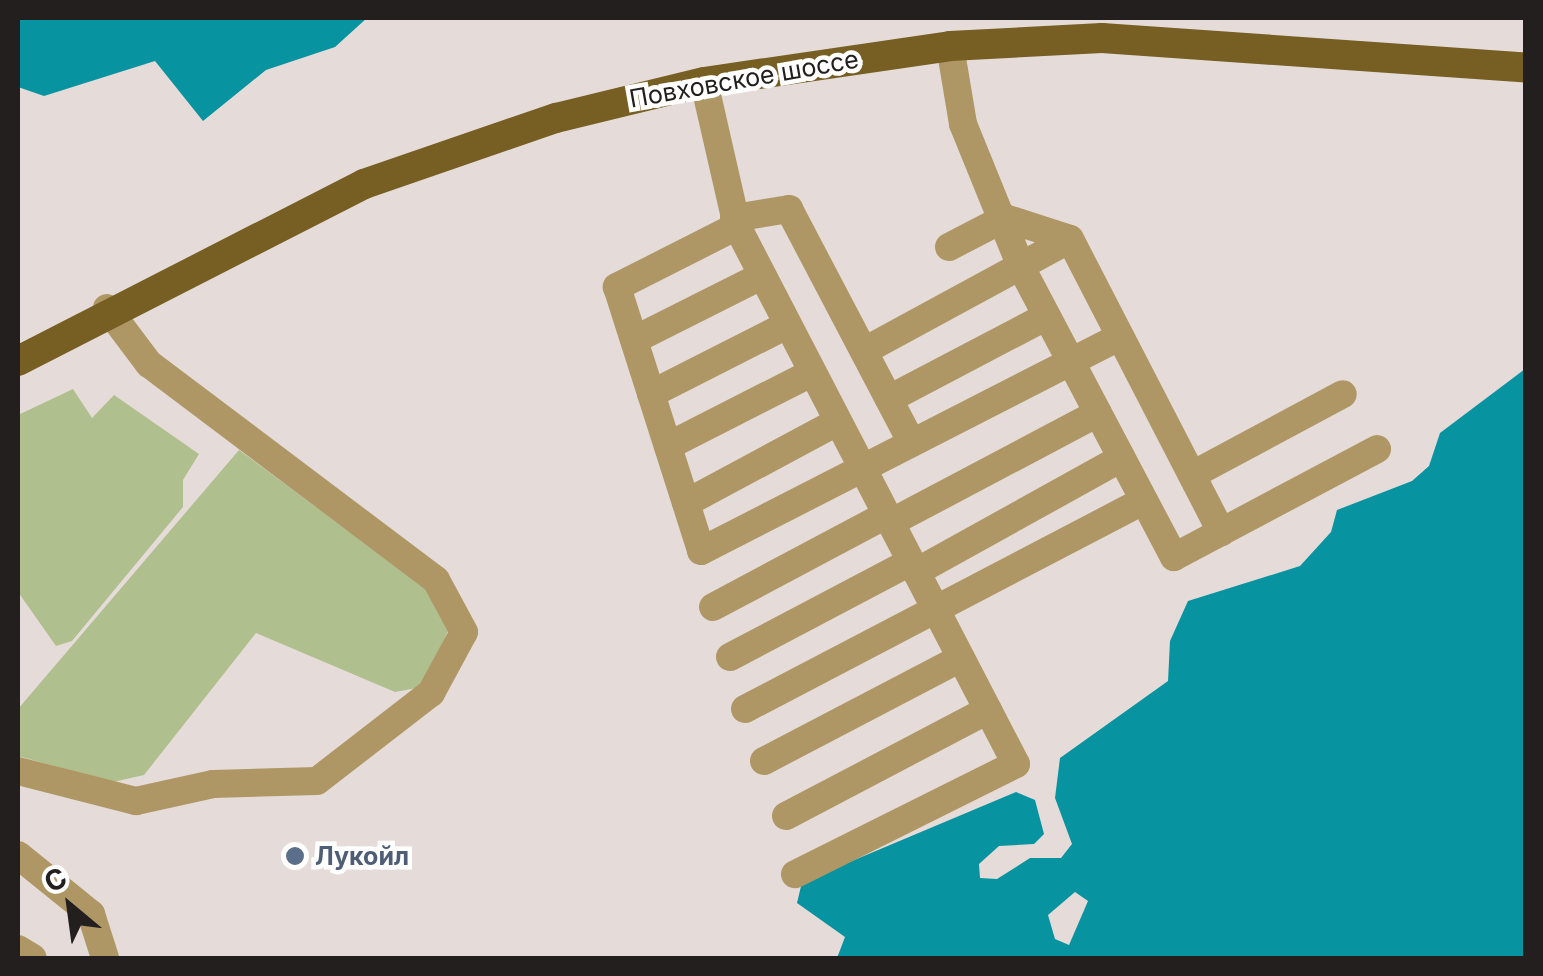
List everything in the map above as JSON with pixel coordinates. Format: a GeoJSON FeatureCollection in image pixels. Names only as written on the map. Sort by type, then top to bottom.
{"type":"FeatureCollection","features":[{"type":"Feature","properties":{"kind":"main road","name":"Повховское шоссе"},"geometry":{"type":"LineString","coordinates":[[18,361],[107,308],[398,171],[556,118],[704,82],[950,46],[1176,39],[1526,68]]}},
{"type":"Feature","properties":{"kind":"lane"},"geometry":{"type":"LineString","coordinates":[[950,46],[963,124],[1005,218],[1021,266],[1174,557],[1377,449]]}},
{"type":"Feature","properties":{"kind":"lane"},"geometry":{"type":"LineString","coordinates":[[704,82],[736,222],[760,276],[1016,764],[795,874]]}},
{"type":"Feature","properties":{"kind":"lane"},"geometry":{"type":"LineString","coordinates":[[912,443],[789,209],[736,222],[617,288],[701,551],[1120,337]]}},
{"type":"Feature","properties":{"kind":"lane"},"geometry":{"type":"LineString","coordinates":[[949,247],[1005,218],[1070,239],[1221,532]]}},
{"type":"Feature","properties":{"kind":"lane"},"geometry":{"type":"LineString","coordinates":[[864,351],[1070,239]]}},
{"type":"Feature","properties":{"kind":"lane"},"geometry":{"type":"LineString","coordinates":[[634,340],[760,276]]}},
{"type":"Feature","properties":{"kind":"lane"},"geometry":{"type":"LineString","coordinates":[[18,771],[136,801],[213,784],[317,781],[430,693],[464,632],[436,580],[149,364],[107,308]]}},
{"type":"Feature","properties":{"kind":"lane"},"geometry":{"type":"LineString","coordinates":[[889,399],[1047,316]]}},
{"type":"Feature","properties":{"kind":"lane"},"geometry":{"type":"LineString","coordinates":[[651,394],[786,325]]}},
{"type":"Feature","properties":{"kind":"lane"},"geometry":{"type":"LineString","coordinates":[[668,446],[811,372]]}},
{"type":"Feature","properties":{"kind":"lane"},"geometry":{"type":"LineString","coordinates":[[1192,475],[1343,394]]}},
{"type":"Feature","properties":{"kind":"lane"},"geometry":{"type":"LineString","coordinates":[[712,607],[1098,413]]}},
{"type":"Feature","properties":{"kind":"lane"},"geometry":{"type":"LineString","coordinates":[[686,504],[837,422]]}},
{"type":"Feature","properties":{"kind":"lane"},"geometry":{"type":"LineString","coordinates":[[730,657],[1122,458]]}},
{"type":"Feature","properties":{"kind":"lane"},"geometry":{"type":"LineString","coordinates":[[745,708],[1144,500]]}},
{"type":"Feature","properties":{"kind":"lane"},"geometry":{"type":"LineString","coordinates":[[764,762],[961,658]]}},
{"type":"Feature","properties":{"kind":"lane"},"geometry":{"type":"LineString","coordinates":[[786,816],[988,710]]}},
{"type":"Feature","properties":{"kind":"lane"},"geometry":{"type":"LineString","coordinates":[[18,855],[91,914],[105,958]]}},
{"type":"Feature","properties":{"kind":"lane"},"geometry":{"type":"LineString","coordinates":[[18,949],[33,958]]}},
{"type":"Feature","properties":{"kind":"green space"},"geometry":{"type":"Polygon","coordinates":[[[73,389],[92,418],[114,395],[199,454],[183,480],[183,507],[72,641],[56,646],[18,592],[18,415],[73,389]]]}},
{"type":"Feature","properties":{"kind":"green space"},"geometry":{"type":"Polygon","coordinates":[[[239,450],[428,590],[448,631],[422,687],[395,692],[256,633],[144,775],[113,782],[18,756],[18,709],[239,450]]]}},
{"type":"Feature","properties":{"kind":"water"},"geometry":{"type":"Polygon","coordinates":[[[18,18],[367,18],[335,47],[266,70],[203,121],[155,61],[44,96],[18,87],[18,18]]]}},
{"type":"Feature","properties":{"kind":"water"},"geometry":{"type":"Polygon","coordinates":[[[1525,369],[1525,958],[837,958],[845,937],[797,903],[802,882],[1016,792],[1035,800],[1044,834],[1034,844],[999,846],[979,864],[980,878],[997,879],[1030,858],[1061,858],[1072,844],[1055,798],[1060,758],[1168,681],[1170,641],[1188,601],[1300,566],[1331,532],[1337,510],[1412,481],[1429,466],[1440,433],[1525,369]],[[1075,892],[1048,915],[1055,939],[1069,945],[1088,901],[1075,892]]]}},
{"type":"Feature","properties":{"kind":"place","name":"Лукойл"},"geometry":{"type":"Point","coordinates":[295,856]}}]}
